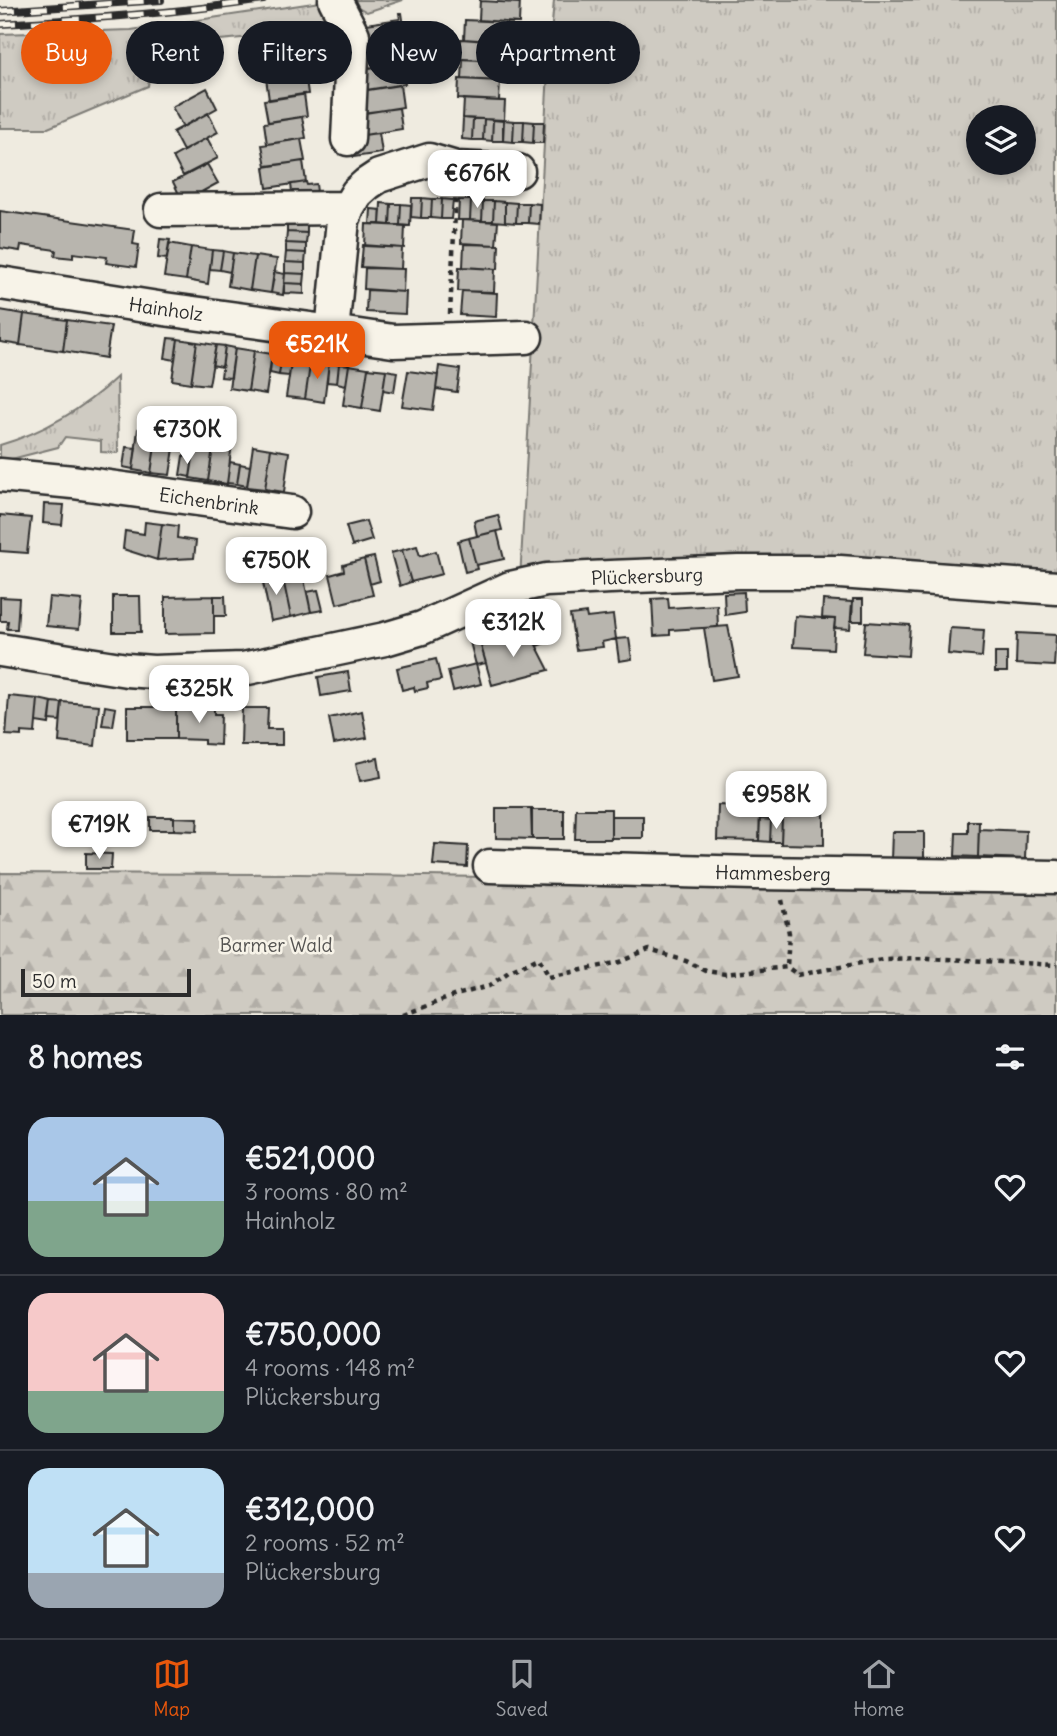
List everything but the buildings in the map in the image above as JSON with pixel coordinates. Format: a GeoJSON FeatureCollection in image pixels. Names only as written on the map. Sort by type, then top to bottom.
{"type":"FeatureCollection","features":[{"type":"Feature","properties":{"kind":"street"},"geometry":{"type":"LineString","coordinates":[[335,0],[353,36],[348,139]]}},
{"type":"Feature","properties":{"kind":"street"},"geometry":{"type":"LineString","coordinates":[[332,332],[343,220],[359,191],[379,176],[429,159],[456,168],[518,171]]}},
{"type":"Feature","properties":{"kind":"street"},"geometry":{"type":"LineString","coordinates":[[161,210],[348,208]]}},
{"type":"Feature","properties":{"kind":"street","name":"Hainholz"},"geometry":{"type":"LineString","coordinates":[[0,283],[393,341],[526,337]]}},
{"type":"Feature","properties":{"kind":"street","name":"Eichenbrink"},"geometry":{"type":"LineString","coordinates":[[0,475],[73,482],[292,512]]}},
{"type":"Feature","properties":{"kind":"street","name":"Plückersburg"},"geometry":{"type":"LineString","coordinates":[[0,650],[127,670],[153,672],[243,669],[386,639],[422,628],[510,588],[546,580],[597,577],[840,572],[1057,589]]}},
{"type":"Feature","properties":{"kind":"street","name":"Hammesberg"},"geometry":{"type":"LineString","coordinates":[[490,866],[1057,877]]}},
{"type":"Feature","properties":{"kind":"path"},"geometry":{"type":"LineString","coordinates":[[449,340],[456,200]]}},
{"type":"Feature","properties":{"kind":"path"},"geometry":{"type":"LineString","coordinates":[[781,896],[789,933],[787,967]]}},
{"type":"Feature","properties":{"kind":"path"},"geometry":{"type":"LineString","coordinates":[[403,1015],[489,986],[510,971],[539,958],[549,976],[620,962],[649,950],[686,961],[706,971],[724,974],[787,967],[798,975],[882,959],[929,958],[1057,965]]}},
{"type":"Feature","properties":{"kind":"green space"},"geometry":{"type":"Polygon","coordinates":[[[346,0],[403,0],[367,12],[346,0]]]}},
{"type":"Feature","properties":{"kind":"green space"},"geometry":{"type":"Polygon","coordinates":[[[554,0],[1057,0],[1057,583],[520,580],[547,84],[640,84],[640,21],[552,21],[554,0]]]}},
{"type":"Feature","properties":{"kind":"green space"},"geometry":{"type":"Polygon","coordinates":[[[327,3],[323,21],[238,21],[238,38],[224,40],[224,21],[192,21],[327,3]]]}},
{"type":"Feature","properties":{"kind":"green space"},"geometry":{"type":"Polygon","coordinates":[[[126,30],[126,84],[148,86],[48,128],[0,128],[0,34],[21,33],[21,84],[112,84],[112,31],[126,30]]]}},
{"type":"Feature","properties":{"kind":"green space"},"geometry":{"type":"Polygon","coordinates":[[[117,377],[118,453],[101,452],[101,441],[65,437],[58,447],[0,462],[0,445],[63,418],[117,377]]]}},
{"type":"Feature","properties":{"kind":"green space","name":"Barmer Wald"},"geometry":{"type":"Polygon","coordinates":[[[0,873],[300,874],[1057,886],[1057,1015],[0,1015],[0,873]]]}},
{"type":"Feature","properties":{"kind":"railway"},"geometry":{"type":"LineString","coordinates":[[0,11],[161,0]]}},
{"type":"Feature","properties":{"kind":"railway"},"geometry":{"type":"LineString","coordinates":[[0,24],[198,9],[263,0]]}}]}
